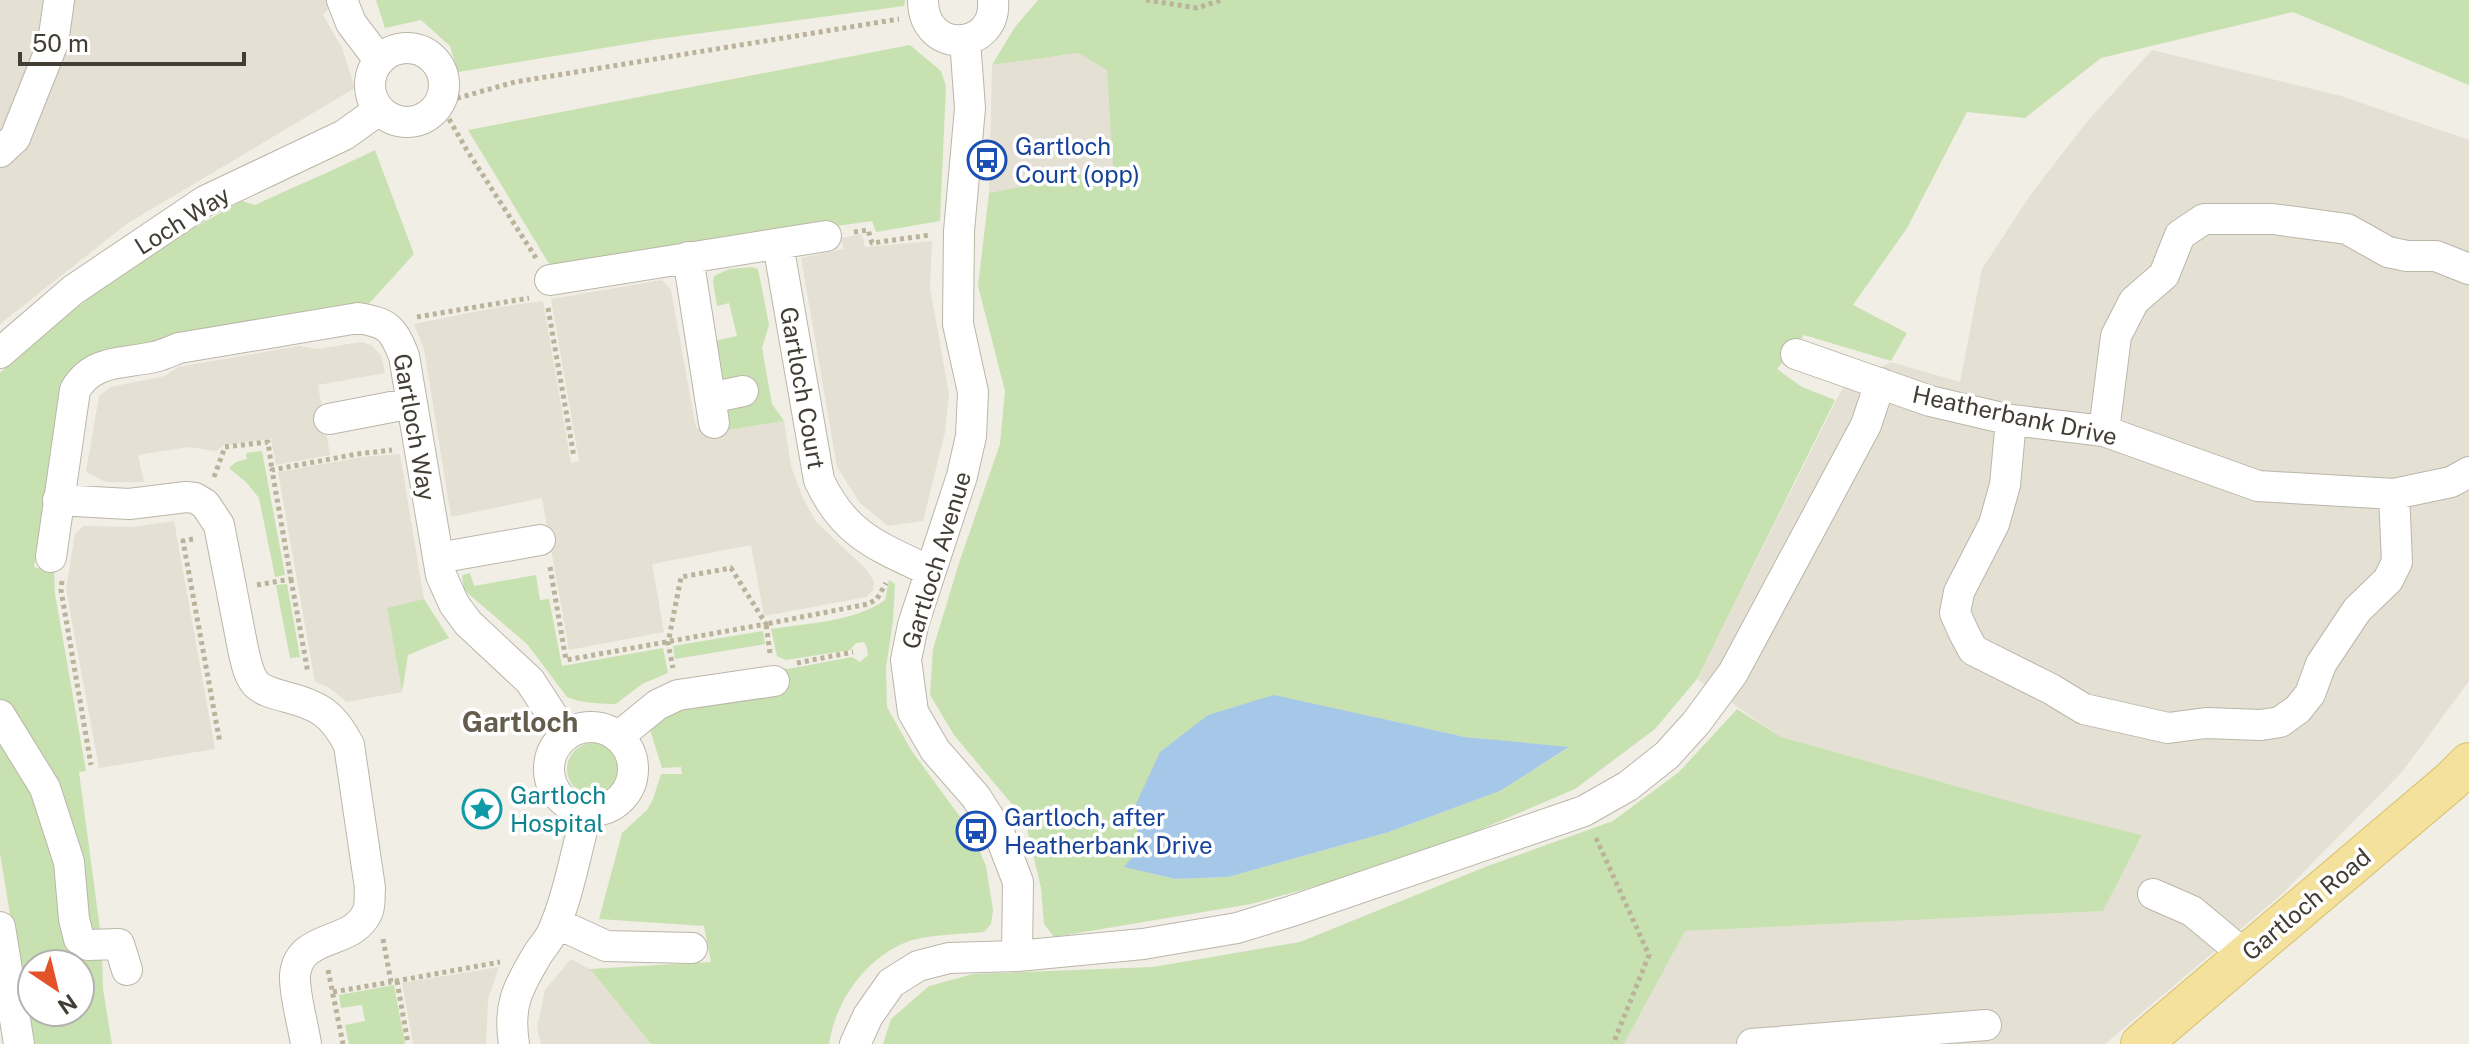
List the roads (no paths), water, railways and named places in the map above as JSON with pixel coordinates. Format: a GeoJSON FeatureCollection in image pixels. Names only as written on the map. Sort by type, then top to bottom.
{"type":"FeatureCollection","features":[{"type":"Feature","properties":{"kind":"main road","name":"Gartloch Road"},"geometry":{"type":"LineString","coordinates":[[2141,1044],[2469,763]]}},
{"type":"Feature","properties":{"kind":"street"},"geometry":{"type":"LineString","coordinates":[[0,152],[15,138],[53,43],[59,0]]}},
{"type":"Feature","properties":{"kind":"street"},"geometry":{"type":"LineString","coordinates":[[342,0],[351,23],[379,60]]}},
{"type":"Feature","properties":{"kind":"street"},"geometry":{"type":"LineString","coordinates":[[923,7],[929,27],[939,36],[965,40],[979,34],[989,23],[994,9],[993,0]]}},
{"type":"Feature","properties":{"kind":"street","name":"Gartloch Avenue"},"geometry":{"type":"LineString","coordinates":[[965,40],[970,108],[959,231],[958,324],[973,392],[971,436],[962,476],[913,625],[906,660],[913,712],[935,750],[976,797],[1000,835],[1018,882],[1017,956]]}},
{"type":"Feature","properties":{"kind":"street"},"geometry":{"type":"LineString","coordinates":[[412,47],[434,58],[444,80],[440,103],[432,112],[411,122],[389,117],[379,110],[373,101],[370,79],[379,60],[388,52],[412,47]]}},
{"type":"Feature","properties":{"kind":"street","name":"Loch Way"},"geometry":{"type":"LineString","coordinates":[[0,353],[73,290],[205,201],[344,135],[379,110]]}},
{"type":"Feature","properties":{"kind":"street"},"geometry":{"type":"LineString","coordinates":[[2104,431],[2116,336],[2134,301],[2164,275],[2180,235],[2204,219],[2273,219],[2347,229],[2388,252],[2407,256],[2436,256],[2469,269]]}},
{"type":"Feature","properties":{"kind":"street"},"geometry":{"type":"LineString","coordinates":[[548,287],[688,257],[826,236]]}},
{"type":"Feature","properties":{"kind":"street","name":"Gartloch Court"},"geometry":{"type":"LineString","coordinates":[[778,244],[819,480],[827,498],[863,539],[930,571]]}},
{"type":"Feature","properties":{"kind":"street"},"geometry":{"type":"LineString","coordinates":[[688,257],[712,410],[743,391]]}},
{"type":"Feature","properties":{"kind":"street","name":"Gartloch Way"},"geometry":{"type":"LineString","coordinates":[[51,557],[75,390],[82,378],[92,370],[111,363],[157,357],[179,348],[358,318],[378,321],[389,327],[404,356],[441,575],[454,604],[468,623],[530,681],[565,735]]}},
{"type":"Feature","properties":{"kind":"street","name":"Heatherbank Drive"},"geometry":{"type":"LineString","coordinates":[[1796,354],[1930,401],[2011,420],[2104,431],[2258,486],[2394,494],[2451,482],[2469,472]]}},
{"type":"Feature","properties":{"kind":"street"},"geometry":{"type":"LineString","coordinates":[[855,1044],[868,1016],[891,983],[918,966],[949,958],[1017,956],[1143,944],[1237,928],[1584,811],[1628,786],[1667,755],[1696,723],[1733,673],[1866,425],[1880,383]]}},
{"type":"Feature","properties":{"kind":"street"},"geometry":{"type":"LineString","coordinates":[[329,419],[412,403]]}},
{"type":"Feature","properties":{"kind":"street"},"geometry":{"type":"LineString","coordinates":[[2011,420],[2005,485],[1994,524],[1959,592],[1955,613],[1964,633],[1973,650],[2084,709],[2168,728],[2206,723],[2261,725],[2280,722],[2298,709],[2310,694],[2328,653],[2357,610],[2388,580],[2397,562],[2394,494]]}},
{"type":"Feature","properties":{"kind":"street"},"geometry":{"type":"LineString","coordinates":[[58,500],[129,504],[186,497],[203,501],[214,514],[221,534],[245,659],[255,683],[269,692],[327,712],[340,727],[349,745],[370,888],[369,910],[361,923],[350,931],[312,946],[299,962],[295,977],[306,1044]]}},
{"type":"Feature","properties":{"kind":"street"},"geometry":{"type":"LineString","coordinates":[[438,558],[540,540]]}},
{"type":"Feature","properties":{"kind":"street"},"geometry":{"type":"LineString","coordinates":[[618,737],[657,705],[678,695],[773,671]]}},
{"type":"Feature","properties":{"kind":"street"},"geometry":{"type":"LineString","coordinates":[[0,715],[45,788],[69,862],[79,939],[88,945],[119,944],[127,970]]}},
{"type":"Feature","properties":{"kind":"street"},"geometry":{"type":"LineString","coordinates":[[592,726],[606,729],[627,747],[634,773],[630,786],[613,806],[587,812],[572,808],[560,800],[548,774],[549,759],[565,735],[578,728],[592,726]]}},
{"type":"Feature","properties":{"kind":"street"},"geometry":{"type":"LineString","coordinates":[[514,1044],[510,1021],[515,997],[552,934],[587,812]]}},
{"type":"Feature","properties":{"kind":"street"},"geometry":{"type":"LineString","coordinates":[[2153,894],[2192,911],[2246,956]]}},
{"type":"Feature","properties":{"kind":"street"},"geometry":{"type":"LineString","coordinates":[[556,923],[606,946],[692,948]]}},
{"type":"Feature","properties":{"kind":"street"},"geometry":{"type":"LineString","coordinates":[[0,927],[19,1044]]}},
{"type":"Feature","properties":{"kind":"street"},"geometry":{"type":"LineString","coordinates":[[1752,1044],[1986,1025]]}},
{"type":"Feature","properties":{"kind":"water"},"geometry":{"type":"Polygon","coordinates":[[[1274,695],[1465,737],[1569,747],[1500,791],[1389,832],[1228,877],[1175,879],[1124,867],[1139,848],[1135,806],[1160,752],[1208,715],[1274,695]]]}},
{"type":"Feature","properties":{"kind":"place","name":"Gartloch Court (opp)"},"geometry":{"type":"Point","coordinates":[987,160]}},
{"type":"Feature","properties":{"kind":"place","name":"Gartloch Hospital"},"geometry":{"type":"Point","coordinates":[482,809]}},
{"type":"Feature","properties":{"kind":"place","name":"Gartloch, after Heatherbank Drive"},"geometry":{"type":"Point","coordinates":[976,831]}},
{"type":"Feature","properties":{"kind":"district","name":"Gartloch"},"geometry":{"type":"Point","coordinates":[520,721]}}]}
